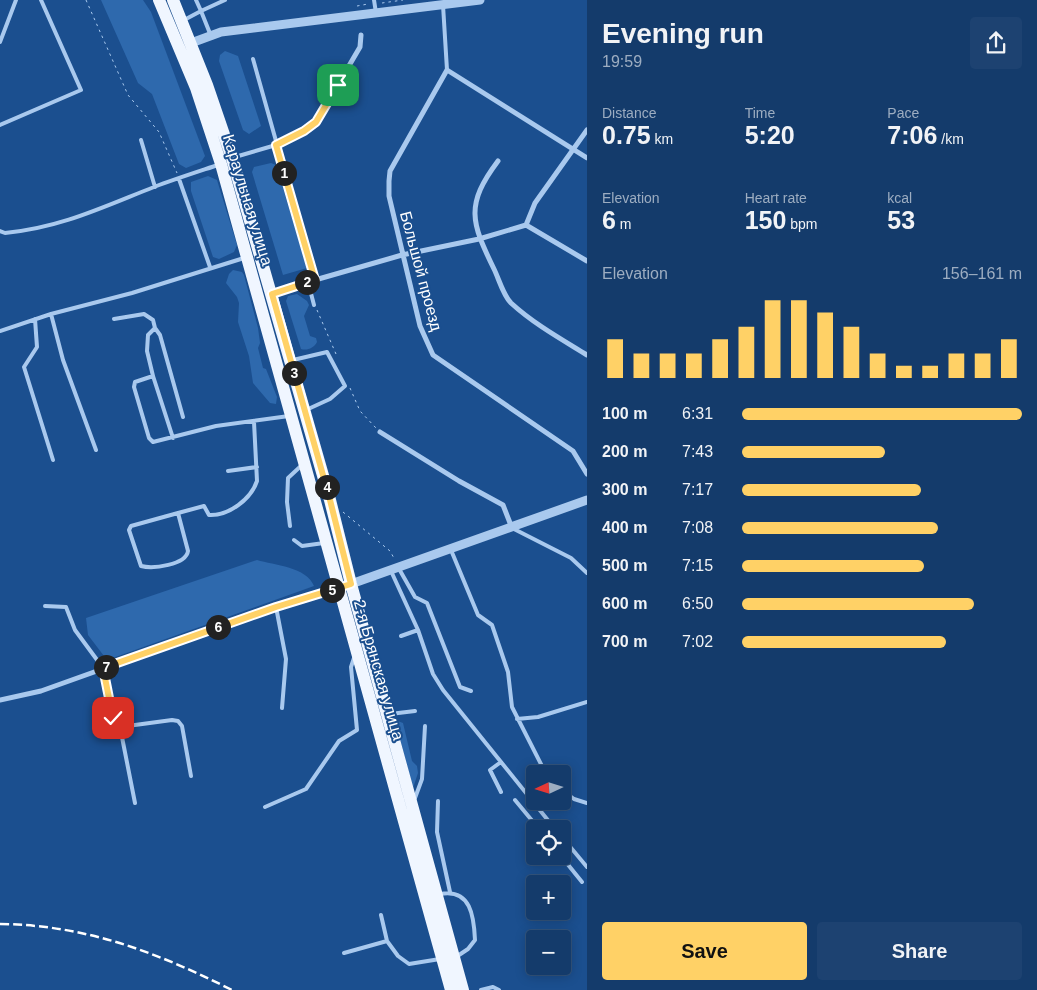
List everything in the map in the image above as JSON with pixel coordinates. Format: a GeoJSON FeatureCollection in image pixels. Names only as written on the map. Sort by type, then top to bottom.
{"type":"FeatureCollection","features":[{"type":"Feature","properties":{"kind":"main road","name":"Караульная улица"},"geometry":{"type":"LineString","coordinates":[[159,0],[227,161],[248,257],[299,413],[330,500],[345,586]]}},
{"type":"Feature","properties":{"kind":"main road","name":"Караульная улица"},"geometry":{"type":"LineString","coordinates":[[173,0],[191,43],[227,161],[272,294],[290,360],[305,462],[328,542],[345,586]]}},
{"type":"Feature","properties":{"kind":"main road","name":"2-я Брянская улица"},"geometry":{"type":"LineString","coordinates":[[345,586],[357,652],[448,958],[463,990]]}},
{"type":"Feature","properties":{"kind":"main road","name":"2-я Брянская улица"},"geometry":{"type":"LineString","coordinates":[[345,586],[388,715],[437,894],[448,958],[451,990]]}},
{"type":"Feature","properties":{"kind":"street"},"geometry":{"type":"LineString","coordinates":[[191,43],[221,32],[458,1],[480,0]]}},
{"type":"Feature","properties":{"kind":"street"},"geometry":{"type":"LineString","coordinates":[[276,145],[304,131],[316,122],[360,47],[361,35]]}},
{"type":"Feature","properties":{"kind":"street"},"geometry":{"type":"LineString","coordinates":[[447,70],[587,158]]}},
{"type":"Feature","properties":{"kind":"street","name":"Большой проезд"},"geometry":{"type":"LineString","coordinates":[[447,70],[390,171],[389,196],[420,326],[433,355],[527,417],[573,451],[587,474]]}},
{"type":"Feature","properties":{"kind":"street"},"geometry":{"type":"LineString","coordinates":[[526,225],[535,203],[587,130]]}},
{"type":"Feature","properties":{"kind":"street"},"geometry":{"type":"LineString","coordinates":[[498,160],[477,192],[474,208],[479,239],[509,301],[534,322],[587,355]]}},
{"type":"Feature","properties":{"kind":"street"},"geometry":{"type":"LineString","coordinates":[[315,280],[402,255],[479,239],[526,225],[587,261]]}},
{"type":"Feature","properties":{"kind":"street"},"geometry":{"type":"LineString","coordinates":[[380,432],[503,505],[512,528]]}},
{"type":"Feature","properties":{"kind":"street"},"geometry":{"type":"LineString","coordinates":[[345,586],[451,550],[587,500]]}},
{"type":"Feature","properties":{"kind":"street","name":"2-я Брянская улица"},"geometry":{"type":"LineString","coordinates":[[0,700],[41,691],[276,607],[345,586]]}},
{"type":"Feature","properties":{"kind":"lane"},"geometry":{"type":"LineString","coordinates":[[0,42],[16,0]]}},
{"type":"Feature","properties":{"kind":"lane"},"geometry":{"type":"LineString","coordinates":[[0,125],[81,90],[41,0]]}},
{"type":"Feature","properties":{"kind":"lane"},"geometry":{"type":"LineString","coordinates":[[196,0],[212,36]]}},
{"type":"Feature","properties":{"kind":"lane"},"geometry":{"type":"LineString","coordinates":[[182,21],[225,0]]}},
{"type":"Feature","properties":{"kind":"lane"},"geometry":{"type":"LineString","coordinates":[[374,0],[376,13]]}},
{"type":"Feature","properties":{"kind":"lane"},"geometry":{"type":"LineString","coordinates":[[443,4],[447,70]]}},
{"type":"Feature","properties":{"kind":"lane"},"geometry":{"type":"LineString","coordinates":[[252,59],[315,280],[272,294]]}},
{"type":"Feature","properties":{"kind":"lane"},"geometry":{"type":"LineString","coordinates":[[141,140],[155,187]]}},
{"type":"Feature","properties":{"kind":"lane"},"geometry":{"type":"LineString","coordinates":[[0,231],[5,233],[36,230],[99,210],[155,187],[276,145]]}},
{"type":"Feature","properties":{"kind":"lane"},"geometry":{"type":"LineString","coordinates":[[179,179],[210,267]]}},
{"type":"Feature","properties":{"kind":"lane"},"geometry":{"type":"LineString","coordinates":[[0,331],[51,314],[132,293],[210,267],[248,257]]}},
{"type":"Feature","properties":{"kind":"lane"},"geometry":{"type":"LineString","coordinates":[[308,282],[314,305]]}},
{"type":"Feature","properties":{"kind":"lane"},"geometry":{"type":"LineString","coordinates":[[51,314],[63,360],[96,450]]}},
{"type":"Feature","properties":{"kind":"lane"},"geometry":{"type":"LineString","coordinates":[[114,319],[144,314],[152,320],[160,335],[183,417]]}},
{"type":"Feature","properties":{"kind":"lane"},"geometry":{"type":"LineString","coordinates":[[35,319],[37,347],[24,367],[53,460]]}},
{"type":"Feature","properties":{"kind":"lane"},"geometry":{"type":"LineString","coordinates":[[155,328],[148,335],[147,351],[173,438]]}},
{"type":"Feature","properties":{"kind":"lane"},"geometry":{"type":"LineString","coordinates":[[153,376],[140,379],[135,382],[134,387],[148,438],[156,443],[216,426],[254,422],[299,413],[330,400],[345,386],[327,352],[290,360]]}},
{"type":"Feature","properties":{"kind":"lane"},"geometry":{"type":"LineString","coordinates":[[178,513],[188,556],[183,560],[153,568],[141,566],[129,530],[131,526],[178,513],[204,506],[209,515],[216,515],[235,508],[254,489],[257,481],[254,422]]}},
{"type":"Feature","properties":{"kind":"lane"},"geometry":{"type":"LineString","coordinates":[[290,526],[287,502],[288,478],[305,462]]}},
{"type":"Feature","properties":{"kind":"lane"},"geometry":{"type":"LineString","coordinates":[[228,471],[256,467]]}},
{"type":"Feature","properties":{"kind":"lane"},"geometry":{"type":"LineString","coordinates":[[512,528],[572,558],[587,573]]}},
{"type":"Feature","properties":{"kind":"lane"},"geometry":{"type":"LineString","coordinates":[[294,540],[302,546],[328,542]]}},
{"type":"Feature","properties":{"kind":"lane"},"geometry":{"type":"LineString","coordinates":[[451,550],[478,615],[492,625],[508,672],[512,707],[541,765]]}},
{"type":"Feature","properties":{"kind":"lane"},"geometry":{"type":"LineString","coordinates":[[394,568],[433,674],[443,690],[548,820]]}},
{"type":"Feature","properties":{"kind":"lane"},"geometry":{"type":"LineString","coordinates":[[394,568],[415,597],[427,603],[460,687],[471,691]]}},
{"type":"Feature","properties":{"kind":"lane"},"geometry":{"type":"LineString","coordinates":[[45,606],[66,607],[75,630],[103,668],[113,718],[120,727],[135,803]]}},
{"type":"Feature","properties":{"kind":"lane"},"geometry":{"type":"LineString","coordinates":[[276,607],[286,659],[282,708]]}},
{"type":"Feature","properties":{"kind":"lane"},"geometry":{"type":"LineString","coordinates":[[400,636],[418,630]]}},
{"type":"Feature","properties":{"kind":"lane"},"geometry":{"type":"LineString","coordinates":[[265,807],[306,789],[339,741],[357,730],[351,667],[357,652]]}},
{"type":"Feature","properties":{"kind":"lane"},"geometry":{"type":"LineString","coordinates":[[517,719],[538,717],[587,702]]}},
{"type":"Feature","properties":{"kind":"lane"},"geometry":{"type":"LineString","coordinates":[[388,715],[415,711]]}},
{"type":"Feature","properties":{"kind":"lane"},"geometry":{"type":"LineString","coordinates":[[120,727],[172,720],[178,721],[182,726],[191,776]]}},
{"type":"Feature","properties":{"kind":"lane"},"geometry":{"type":"LineString","coordinates":[[412,805],[422,778],[426,726]]}},
{"type":"Feature","properties":{"kind":"lane"},"geometry":{"type":"LineString","coordinates":[[501,762],[490,770],[501,792]]}},
{"type":"Feature","properties":{"kind":"lane"},"geometry":{"type":"LineString","coordinates":[[571,797],[587,803]]}},
{"type":"Feature","properties":{"kind":"lane"},"geometry":{"type":"LineString","coordinates":[[515,800],[532,820]]}},
{"type":"Feature","properties":{"kind":"lane"},"geometry":{"type":"LineString","coordinates":[[438,801],[437,832],[450,892]]}},
{"type":"Feature","properties":{"kind":"lane"},"geometry":{"type":"LineString","coordinates":[[571,848],[587,867]]}},
{"type":"Feature","properties":{"kind":"lane"},"geometry":{"type":"LineString","coordinates":[[568,865],[582,882]]}},
{"type":"Feature","properties":{"kind":"lane"},"geometry":{"type":"LineString","coordinates":[[381,915],[387,941],[398,956],[408,964],[448,958],[468,949],[475,940],[474,926],[470,907],[461,895],[450,892],[437,894]]}},
{"type":"Feature","properties":{"kind":"lane"},"geometry":{"type":"LineString","coordinates":[[344,953],[387,941]]}},
{"type":"Feature","properties":{"kind":"lane"},"geometry":{"type":"LineString","coordinates":[[481,990],[493,987],[499,990]]}},
{"type":"Feature","properties":{"kind":"path"},"geometry":{"type":"LineString","coordinates":[[86,0],[128,96],[159,132],[179,179]]}},
{"type":"Feature","properties":{"kind":"path"},"geometry":{"type":"LineString","coordinates":[[341,510],[390,551],[394,568]]}},
{"type":"Feature","properties":{"kind":"shaded area"},"geometry":{"type":"Polygon","coordinates":[[[101,0],[143,0],[151,12],[205,156],[201,162],[186,168],[179,164],[152,94],[138,83],[101,0]]]}},
{"type":"Feature","properties":{"kind":"shaded area"},"geometry":{"type":"Polygon","coordinates":[[[225,51],[238,56],[261,126],[249,134],[243,130],[219,61],[220,55],[225,51]]]}},
{"type":"Feature","properties":{"kind":"shaded area"},"geometry":{"type":"Polygon","coordinates":[[[271,163],[276,165],[307,268],[283,275],[252,172],[254,167],[271,163]]]}},
{"type":"Feature","properties":{"kind":"shaded area"},"geometry":{"type":"Polygon","coordinates":[[[208,176],[217,180],[237,245],[234,252],[219,259],[213,257],[191,191],[191,182],[208,176]]]}},
{"type":"Feature","properties":{"kind":"shaded area"},"geometry":{"type":"Polygon","coordinates":[[[233,270],[242,272],[244,275],[258,328],[260,343],[258,348],[263,368],[266,369],[277,397],[276,404],[270,403],[253,383],[249,356],[238,322],[239,303],[237,297],[226,283],[229,274],[233,270]]]}},
{"type":"Feature","properties":{"kind":"shaded area"},"geometry":{"type":"Polygon","coordinates":[[[297,294],[307,301],[309,305],[304,316],[310,336],[316,338],[317,342],[314,346],[303,350],[301,349],[286,301],[288,296],[297,294]]]}},
{"type":"Feature","properties":{"kind":"shaded area"},"geometry":{"type":"Polygon","coordinates":[[[257,560],[281,565],[297,571],[305,575],[314,586],[107,660],[88,635],[86,618],[257,560]]]}},
{"type":"Feature","properties":{"kind":"shaded area"},"geometry":{"type":"Polygon","coordinates":[[[395,720],[403,723],[412,761],[417,766],[418,773],[413,788],[395,720]]]}},
{"type":"Feature","properties":{"kind":"railway"},"geometry":{"type":"LineString","coordinates":[[0,924],[62,929],[120,943],[176,964],[232,990]]}},
{"type":"Feature","properties":{"kind":"route"},"geometry":{"type":"LineString","coordinates":[[113,718],[103,668],[276,607],[351,584],[330,500],[272,294],[315,280],[276,145],[304,131],[316,122],[338,85]]}}]}
